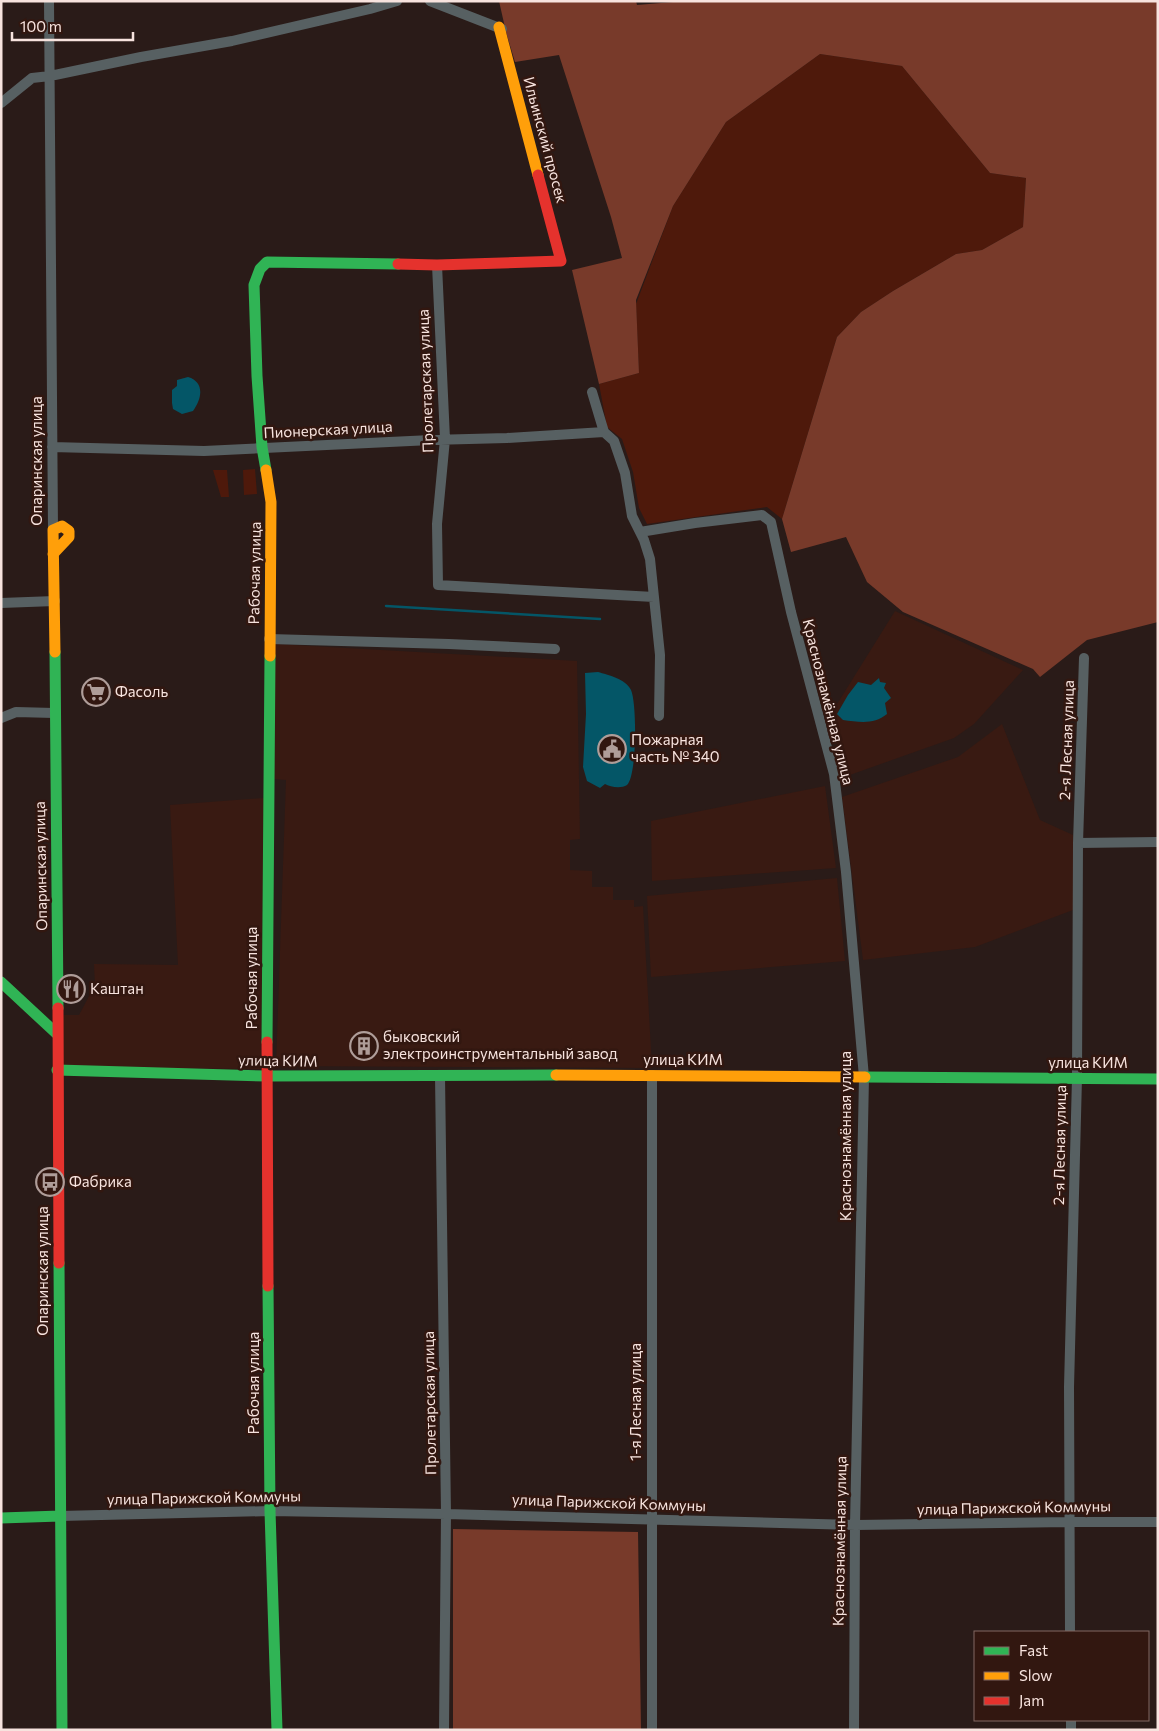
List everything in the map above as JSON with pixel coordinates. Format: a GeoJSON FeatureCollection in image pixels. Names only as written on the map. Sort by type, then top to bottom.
{"type":"FeatureCollection","features":[{"type":"Feature","properties":{"kind":"street","name":"Опаринская улица"},"geometry":{"type":"LineString","coordinates":[[50,1],[53,530],[62,526],[69,532],[66,541],[53,554],[62,1730]]}},
{"type":"Feature","properties":{"kind":"street"},"geometry":{"type":"LineString","coordinates":[[1,103],[32,78],[232,41],[397,1]]}},
{"type":"Feature","properties":{"kind":"street","name":"Ильинский просек"},"geometry":{"type":"LineString","coordinates":[[430,1],[500,28],[561,261],[437,265]]}},
{"type":"Feature","properties":{"kind":"street","name":"Рабочая улица"},"geometry":{"type":"LineString","coordinates":[[277,1730],[270,1511],[267,1076],[271,502],[262,448],[254,285],[257,273],[261,266],[267,262],[437,265]]}},
{"type":"Feature","properties":{"kind":"street","name":"Пролетарская улица"},"geometry":{"type":"LineString","coordinates":[[437,265],[445,440],[437,524],[438,585],[654,597]]}},
{"type":"Feature","properties":{"kind":"street"},"geometry":{"type":"LineString","coordinates":[[592,392],[604,432],[614,441],[625,473],[632,516],[650,558],[660,655],[659,716]]}},
{"type":"Feature","properties":{"kind":"street","name":"Пионерская улица"},"geometry":{"type":"LineString","coordinates":[[52,447],[204,451],[604,432]]}},
{"type":"Feature","properties":{"kind":"street","name":"Краснознамённая улица"},"geometry":{"type":"LineString","coordinates":[[640,532],[762,515],[771,522],[791,612],[834,774],[846,872],[864,1077],[855,1525],[854,1730]]}},
{"type":"Feature","properties":{"kind":"street"},"geometry":{"type":"LineString","coordinates":[[1,603],[54,601]]}},
{"type":"Feature","properties":{"kind":"street"},"geometry":{"type":"LineString","coordinates":[[269,639],[555,649]]}},
{"type":"Feature","properties":{"kind":"street","name":"2-я Лесная улица"},"geometry":{"type":"LineString","coordinates":[[1070,1631],[1069,1387],[1077,1078],[1078,843],[1084,658]]}},
{"type":"Feature","properties":{"kind":"street"},"geometry":{"type":"LineString","coordinates":[[1,718],[16,712],[54,713]]}},
{"type":"Feature","properties":{"kind":"street"},"geometry":{"type":"LineString","coordinates":[[1078,843],[1158,842]]}},
{"type":"Feature","properties":{"kind":"street"},"geometry":{"type":"LineString","coordinates":[[1,982],[57,1034]]}},
{"type":"Feature","properties":{"kind":"street","name":"улица КИМ"},"geometry":{"type":"LineString","coordinates":[[57,1070],[267,1076],[652,1075],[1158,1079]]}},
{"type":"Feature","properties":{"kind":"street","name":"1-я Лесная улица"},"geometry":{"type":"LineString","coordinates":[[652,1075],[652,1730]]}},
{"type":"Feature","properties":{"kind":"street","name":"Пролетарская улица"},"geometry":{"type":"LineString","coordinates":[[440,1076],[446,1514],[444,1730]]}},
{"type":"Feature","properties":{"kind":"street","name":"улица Парижской Коммуны"},"geometry":{"type":"LineString","coordinates":[[60,1516],[270,1511],[855,1525],[1158,1522]]}},
{"type":"Feature","properties":{"kind":"street"},"geometry":{"type":"LineString","coordinates":[[1,1518],[60,1516]]}},
{"type":"Feature","properties":{"kind":"shaded area"},"geometry":{"type":"Polygon","coordinates":[[[499,1],[636,1],[637,5],[685,1],[1158,1],[1158,622],[1087,640],[1040,677],[1033,669],[903,612],[867,582],[846,537],[791,552],[782,519],[837,337],[861,312],[893,291],[956,254],[982,250],[1023,227],[1026,178],[990,173],[902,66],[820,54],[726,122],[673,206],[636,300],[639,373],[599,384],[572,270],[622,258],[611,217],[559,55],[515,62],[499,1]]]}},
{"type":"Feature","properties":{"kind":"shaded area"},"geometry":{"type":"Polygon","coordinates":[[[820,54],[902,66],[990,173],[1026,178],[1023,227],[982,250],[956,254],[893,291],[861,312],[837,337],[782,519],[767,507],[647,524],[639,508],[633,472],[622,439],[607,427],[599,384],[639,373],[636,304],[673,206],[726,122],[820,54]]]}},
{"type":"Feature","properties":{"kind":"shaded area"},"geometry":{"type":"Polygon","coordinates":[[[255,469],[257,494],[244,495],[243,470],[255,469]]]}},
{"type":"Feature","properties":{"kind":"shaded area"},"geometry":{"type":"Polygon","coordinates":[[[213,470],[227,470],[229,497],[221,497],[213,470]]]}},
{"type":"Feature","properties":{"kind":"shaded area"},"geometry":{"type":"Polygon","coordinates":[[[895,611],[1023,670],[974,724],[954,738],[847,776],[829,717],[895,611]]]}},
{"type":"Feature","properties":{"kind":"shaded area"},"geometry":{"type":"Polygon","coordinates":[[[275,644],[577,661],[580,839],[570,840],[570,870],[592,871],[592,887],[613,887],[613,900],[634,900],[634,907],[643,906],[652,1068],[276,1066],[286,780],[274,779],[275,644]]]}},
{"type":"Feature","properties":{"kind":"shaded area"},"geometry":{"type":"Polygon","coordinates":[[[1002,724],[1040,820],[1073,835],[1073,910],[975,947],[863,960],[842,797],[958,757],[1002,724]]]}},
{"type":"Feature","properties":{"kind":"shaded area"},"geometry":{"type":"Polygon","coordinates":[[[825,786],[836,868],[652,881],[651,821],[825,786]]]}},
{"type":"Feature","properties":{"kind":"shaded area"},"geometry":{"type":"Polygon","coordinates":[[[264,798],[261,1069],[61,1067],[62,1015],[79,1015],[95,985],[94,964],[178,965],[170,805],[264,798]]]}},
{"type":"Feature","properties":{"kind":"shaded area"},"geometry":{"type":"Polygon","coordinates":[[[837,878],[845,961],[651,977],[647,896],[837,878]]]}},
{"type":"Feature","properties":{"kind":"shaded area"},"geometry":{"type":"Polygon","coordinates":[[[453,1529],[638,1532],[641,1730],[453,1730],[453,1529]]]}},
{"type":"Feature","properties":{"kind":"water"},"geometry":{"type":"Polygon","coordinates":[[[188,377],[197,383],[200,396],[193,411],[182,414],[173,409],[172,390],[177,386],[177,380],[188,377]]]}},
{"type":"Feature","properties":{"kind":"water"},"geometry":{"type":"Polygon","coordinates":[[[598,672],[625,683],[629,686],[633,697],[635,739],[633,768],[627,785],[622,787],[613,787],[605,784],[600,788],[587,781],[583,767],[586,714],[585,673],[598,672]]]}},
{"type":"Feature","properties":{"kind":"water"},"geometry":{"type":"Polygon","coordinates":[[[879,678],[880,682],[886,683],[884,688],[891,698],[885,703],[887,714],[877,720],[861,722],[843,720],[837,714],[858,682],[871,685],[879,678]]]}},
{"type":"Feature","properties":{"kind":"waterway"},"geometry":{"type":"LineString","coordinates":[[386,606],[600,619]]}},
{"type":"Feature","properties":{"kind":"traffic: fast"},"geometry":{"type":"LineString","coordinates":[[266,470],[262,447],[257,376],[254,285],[260,269],[267,262],[398,264]]}},
{"type":"Feature","properties":{"kind":"traffic: fast"},"geometry":{"type":"LineString","coordinates":[[55,652],[58,1008]]}},
{"type":"Feature","properties":{"kind":"traffic: fast"},"geometry":{"type":"LineString","coordinates":[[267,1042],[270,656]]}},
{"type":"Feature","properties":{"kind":"traffic: fast"},"geometry":{"type":"LineString","coordinates":[[1,982],[57,1034]]}},
{"type":"Feature","properties":{"kind":"traffic: fast"},"geometry":{"type":"LineString","coordinates":[[57,1070],[267,1076],[556,1075]]}},
{"type":"Feature","properties":{"kind":"traffic: fast"},"geometry":{"type":"LineString","coordinates":[[865,1077],[1158,1079]]}},
{"type":"Feature","properties":{"kind":"traffic: fast"},"geometry":{"type":"LineString","coordinates":[[59,1263],[62,1730]]}},
{"type":"Feature","properties":{"kind":"traffic: fast"},"geometry":{"type":"LineString","coordinates":[[268,1286],[270,1511],[277,1730]]}},
{"type":"Feature","properties":{"kind":"traffic: fast"},"geometry":{"type":"LineString","coordinates":[[1,1518],[60,1516]]}},
{"type":"Feature","properties":{"kind":"traffic: slow"},"geometry":{"type":"LineString","coordinates":[[499,27],[538,175]]}},
{"type":"Feature","properties":{"kind":"traffic: slow"},"geometry":{"type":"LineString","coordinates":[[266,470],[271,502],[270,656]]}},
{"type":"Feature","properties":{"kind":"traffic: slow"},"geometry":{"type":"LineString","coordinates":[[53,554],[69,537],[69,531],[62,526],[53,530],[55,652]]}},
{"type":"Feature","properties":{"kind":"traffic: slow"},"geometry":{"type":"LineString","coordinates":[[556,1075],[865,1077]]}},
{"type":"Feature","properties":{"kind":"traffic: jam"},"geometry":{"type":"LineString","coordinates":[[398,264],[437,265],[561,261],[538,175]]}},
{"type":"Feature","properties":{"kind":"traffic: jam"},"geometry":{"type":"LineString","coordinates":[[58,1008],[59,1263]]}},
{"type":"Feature","properties":{"kind":"traffic: jam"},"geometry":{"type":"LineString","coordinates":[[267,1042],[268,1286]]}},
{"type":"Feature","properties":{"kind":"place","name":"Фасоль"},"geometry":{"type":"Point","coordinates":[96,692]}},
{"type":"Feature","properties":{"kind":"place","name":"Пожарная часть № 340"},"geometry":{"type":"Point","coordinates":[612,749]}},
{"type":"Feature","properties":{"kind":"place","name":"Каштан"},"geometry":{"type":"Point","coordinates":[71,989]}},
{"type":"Feature","properties":{"kind":"place","name":"быковский электроинструментальный завод"},"geometry":{"type":"Point","coordinates":[364,1046]}},
{"type":"Feature","properties":{"kind":"place","name":"Фабрика"},"geometry":{"type":"Point","coordinates":[50,1182]}}]}
